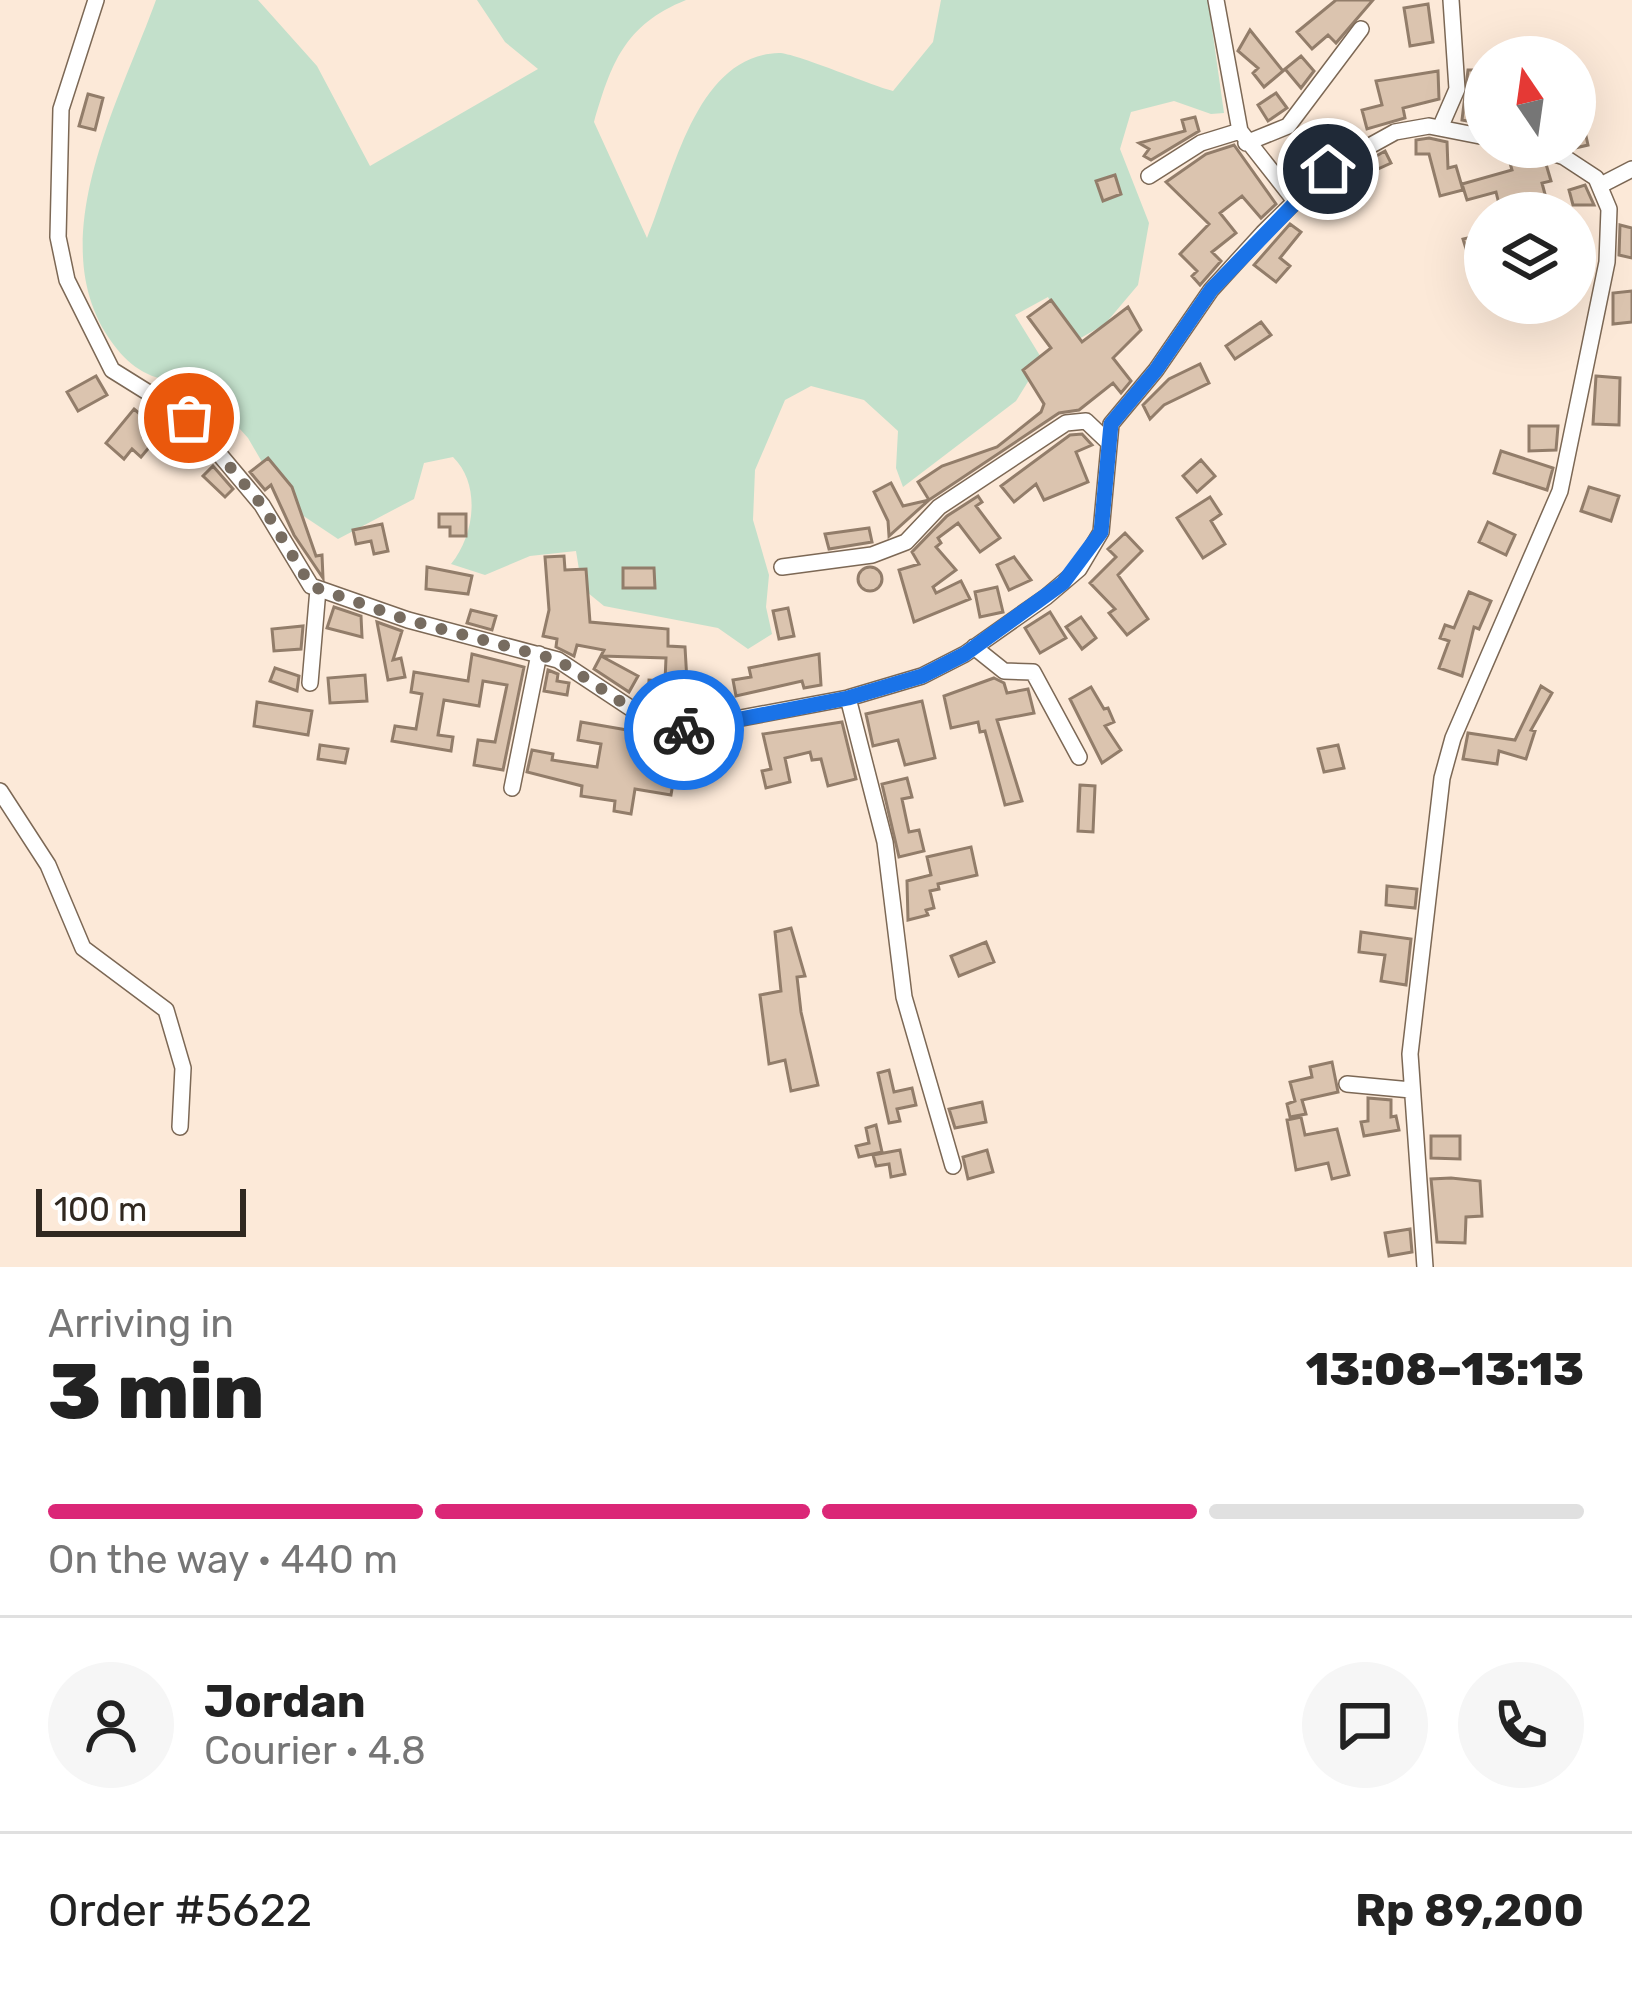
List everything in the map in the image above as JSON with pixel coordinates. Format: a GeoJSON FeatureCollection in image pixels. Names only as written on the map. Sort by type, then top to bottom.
{"type":"FeatureCollection","features":[{"type":"Feature","properties":{"kind":"street"},"geometry":{"type":"LineString","coordinates":[[96,0],[63,102],[58,139],[58,237],[67,280],[112,370],[189,418],[262,505],[302,577],[318,589],[421,624],[565,663],[647,719],[677,730],[848,698],[922,676],[974,647],[1063,583],[1091,550],[1104,516],[1106,440],[1111,424],[1156,370],[1211,290],[1328,169],[1379,139],[1412,127],[1464,133]]}},
{"type":"Feature","properties":{"kind":"street"},"geometry":{"type":"LineString","coordinates":[[1216,0],[1243,137],[1295,201]]}},
{"type":"Feature","properties":{"kind":"street"},"geometry":{"type":"LineString","coordinates":[[1440,128],[1457,89],[1451,0]]}},
{"type":"Feature","properties":{"kind":"street"},"geometry":{"type":"LineString","coordinates":[[1149,176],[1201,142],[1288,126],[1360,29]]}},
{"type":"Feature","properties":{"kind":"street"},"geometry":{"type":"LineString","coordinates":[[1425,1267],[1411,1090],[1412,1031],[1445,763],[1567,469],[1607,262],[1609,208],[1601,185],[1582,168]]}},
{"type":"Feature","properties":{"kind":"street"},"geometry":{"type":"LineString","coordinates":[[1601,185],[1632,169]]}},
{"type":"Feature","properties":{"kind":"street"},"geometry":{"type":"LineString","coordinates":[[782,567],[872,555],[906,542],[939,507],[1066,423],[1086,421],[1106,440]]}},
{"type":"Feature","properties":{"kind":"street"},"geometry":{"type":"LineString","coordinates":[[310,682],[318,589]]}},
{"type":"Feature","properties":{"kind":"street"},"geometry":{"type":"LineString","coordinates":[[974,647],[1004,671],[1033,672],[1079,757]]}},
{"type":"Feature","properties":{"kind":"street"},"geometry":{"type":"LineString","coordinates":[[512,788],[539,654]]}},
{"type":"Feature","properties":{"kind":"street"},"geometry":{"type":"LineString","coordinates":[[848,698],[885,842],[904,997],[953,1166]]}},
{"type":"Feature","properties":{"kind":"street"},"geometry":{"type":"LineString","coordinates":[[0,791],[48,866],[83,948],[166,1010],[183,1068],[180,1127]]}},
{"type":"Feature","properties":{"kind":"street"},"geometry":{"type":"LineString","coordinates":[[1347,1084],[1411,1090]]}},
{"type":"Feature","properties":{"kind":"green space"},"geometry":{"type":"Polygon","coordinates":[[[156,0],[258,0],[317,66],[370,166],[538,69],[505,42],[477,0],[686,0],[634,34],[614,65],[594,122],[647,238],[691,123],[727,74],[750,59],[779,53],[893,91],[933,42],[941,0],[1208,0],[1224,113],[1211,114],[1174,101],[1131,112],[1120,149],[1149,223],[1138,285],[1105,324],[1072,343],[1048,297],[1015,315],[1042,359],[1016,401],[903,487],[896,468],[898,431],[864,400],[811,386],[785,400],[755,470],[753,520],[769,575],[766,607],[772,634],[748,649],[718,628],[604,606],[582,588],[576,551],[530,556],[485,575],[451,564],[465,539],[472,510],[468,481],[453,457],[424,463],[414,499],[338,539],[287,505],[248,438],[197,381],[152,376],[125,358],[94,310],[84,267],[84,222],[106,129],[156,0]]]}},
{"type":"Feature","properties":{"kind":"building"},"geometry":{"type":"Polygon","coordinates":[[[1336,0],[1373,0],[1336,43],[1328,35],[1312,49],[1297,32],[1336,0]]]}},
{"type":"Feature","properties":{"kind":"building"},"geometry":{"type":"Polygon","coordinates":[[[1428,4],[1433,42],[1410,46],[1404,8],[1428,4]]]}},
{"type":"Feature","properties":{"kind":"building"},"geometry":{"type":"Polygon","coordinates":[[[1250,30],[1283,71],[1264,87],[1253,73],[1258,68],[1238,51],[1250,30]]]}},
{"type":"Feature","properties":{"kind":"building"},"geometry":{"type":"Polygon","coordinates":[[[1301,56],[1314,71],[1301,88],[1285,69],[1301,56]]]}},
{"type":"Feature","properties":{"kind":"building"},"geometry":{"type":"Polygon","coordinates":[[[1438,71],[1439,99],[1403,108],[1405,118],[1367,129],[1362,110],[1382,105],[1376,81],[1438,71]]]}},
{"type":"Feature","properties":{"kind":"building"},"geometry":{"type":"Polygon","coordinates":[[[1276,93],[1287,108],[1268,121],[1258,105],[1276,93]]]}},
{"type":"Feature","properties":{"kind":"building"},"geometry":{"type":"Polygon","coordinates":[[[88,94],[103,98],[95,130],[79,126],[88,94]]]}},
{"type":"Feature","properties":{"kind":"building"},"geometry":{"type":"Polygon","coordinates":[[[1195,117],[1199,131],[1151,160],[1144,156],[1149,149],[1139,143],[1185,131],[1182,120],[1195,117]]]}},
{"type":"Feature","properties":{"kind":"building"},"geometry":{"type":"Polygon","coordinates":[[[1416,140],[1447,142],[1448,168],[1456,166],[1463,190],[1440,196],[1429,154],[1416,154],[1416,140]]]}},
{"type":"Feature","properties":{"kind":"building"},"geometry":{"type":"Polygon","coordinates":[[[1234,145],[1276,204],[1261,218],[1242,196],[1220,213],[1236,233],[1212,252],[1221,261],[1200,285],[1192,276],[1197,271],[1180,254],[1209,224],[1166,182],[1206,154],[1234,145]]]}},
{"type":"Feature","properties":{"kind":"building"},"geometry":{"type":"Polygon","coordinates":[[[1385,151],[1391,163],[1369,173],[1364,163],[1385,151]]]}},
{"type":"Feature","properties":{"kind":"building"},"geometry":{"type":"Polygon","coordinates":[[[1547,168],[1551,181],[1542,183],[1544,192],[1464,192],[1462,184],[1512,170],[1547,168]]]}},
{"type":"Feature","properties":{"kind":"building"},"geometry":{"type":"Polygon","coordinates":[[[1115,175],[1121,194],[1103,201],[1096,181],[1115,175]]]}},
{"type":"Feature","properties":{"kind":"building"},"geometry":{"type":"Polygon","coordinates":[[[1290,224],[1301,232],[1280,258],[1290,266],[1276,282],[1254,265],[1290,224]]]}},
{"type":"Feature","properties":{"kind":"building"},"geometry":{"type":"Polygon","coordinates":[[[1620,225],[1632,228],[1632,258],[1619,255],[1620,225]]]}},
{"type":"Feature","properties":{"kind":"building"},"geometry":{"type":"Polygon","coordinates":[[[1632,291],[1632,322],[1613,324],[1613,293],[1632,291]]]}},
{"type":"Feature","properties":{"kind":"building"},"geometry":{"type":"Polygon","coordinates":[[[1051,300],[1082,342],[1128,307],[1141,330],[1113,358],[1131,381],[1121,393],[1113,383],[1079,410],[1059,413],[929,500],[918,482],[942,466],[997,447],[1041,412],[1044,404],[1023,370],[1051,348],[1028,317],[1051,300]]]}},
{"type":"Feature","properties":{"kind":"building"},"geometry":{"type":"Polygon","coordinates":[[[1261,322],[1271,335],[1235,359],[1226,346],[1261,322]]]}},
{"type":"Feature","properties":{"kind":"building"},"geometry":{"type":"Polygon","coordinates":[[[1200,364],[1209,383],[1164,405],[1150,419],[1143,405],[1169,379],[1200,364]]]}},
{"type":"Feature","properties":{"kind":"building"},"geometry":{"type":"Polygon","coordinates":[[[96,376],[107,395],[78,411],[67,392],[96,376]]]}},
{"type":"Feature","properties":{"kind":"building"},"geometry":{"type":"Polygon","coordinates":[[[1596,376],[1620,378],[1619,425],[1593,424],[1596,376]]]}},
{"type":"Feature","properties":{"kind":"building"},"geometry":{"type":"Polygon","coordinates":[[[134,409],[153,425],[143,437],[151,445],[141,457],[132,449],[124,459],[106,443],[134,409]]]}},
{"type":"Feature","properties":{"kind":"building"},"geometry":{"type":"Polygon","coordinates":[[[1529,426],[1558,426],[1556,450],[1529,451],[1529,426]]]}},
{"type":"Feature","properties":{"kind":"building"},"geometry":{"type":"Polygon","coordinates":[[[1082,434],[1092,445],[1076,452],[1088,482],[1044,500],[1036,484],[1014,502],[1001,486],[1070,435],[1082,434]]]}},
{"type":"Feature","properties":{"kind":"building"},"geometry":{"type":"Polygon","coordinates":[[[1501,451],[1553,468],[1547,490],[1494,473],[1501,451]]]}},
{"type":"Feature","properties":{"kind":"building"},"geometry":{"type":"Polygon","coordinates":[[[268,458],[292,487],[316,556],[322,555],[323,578],[294,535],[271,485],[265,490],[250,472],[268,458]]]}},
{"type":"Feature","properties":{"kind":"building"},"geometry":{"type":"Polygon","coordinates":[[[1201,460],[1215,476],[1197,492],[1183,476],[1201,460]]]}},
{"type":"Feature","properties":{"kind":"building"},"geometry":{"type":"Polygon","coordinates":[[[213,466],[233,489],[225,497],[203,476],[213,466]]]}},
{"type":"Feature","properties":{"kind":"building"},"geometry":{"type":"Polygon","coordinates":[[[891,483],[903,506],[929,500],[889,536],[888,521],[874,492],[891,483]]]}},
{"type":"Feature","properties":{"kind":"building"},"geometry":{"type":"Polygon","coordinates":[[[1589,487],[1619,496],[1611,521],[1581,511],[1589,487]]]}},
{"type":"Feature","properties":{"kind":"building"},"geometry":{"type":"Polygon","coordinates":[[[978,496],[982,502],[976,506],[1000,538],[980,552],[958,523],[938,538],[941,543],[936,547],[956,570],[933,587],[936,593],[961,581],[970,599],[914,622],[899,570],[919,564],[912,552],[947,516],[978,496]]]}},
{"type":"Feature","properties":{"kind":"building"},"geometry":{"type":"Polygon","coordinates":[[[1210,497],[1221,514],[1211,521],[1225,544],[1203,558],[1177,518],[1210,497]]]}},
{"type":"Feature","properties":{"kind":"building"},"geometry":{"type":"Polygon","coordinates":[[[439,514],[466,514],[466,536],[450,536],[450,527],[439,527],[439,514]]]}},
{"type":"Feature","properties":{"kind":"building"},"geometry":{"type":"Polygon","coordinates":[[[1488,522],[1515,535],[1506,555],[1479,542],[1488,522]]]}},
{"type":"Feature","properties":{"kind":"building"},"geometry":{"type":"Polygon","coordinates":[[[382,524],[388,551],[374,554],[371,541],[356,544],[353,530],[382,524]]]}},
{"type":"Feature","properties":{"kind":"building"},"geometry":{"type":"Polygon","coordinates":[[[869,528],[872,542],[829,549],[825,534],[869,528]]]}},
{"type":"Feature","properties":{"kind":"building"},"geometry":{"type":"Polygon","coordinates":[[[1125,533],[1142,551],[1118,575],[1148,619],[1127,635],[1109,613],[1115,609],[1090,583],[1116,557],[1108,549],[1125,533]]]}},
{"type":"Feature","properties":{"kind":"building"},"geometry":{"type":"Polygon","coordinates":[[[564,556],[565,570],[586,569],[590,622],[668,629],[668,646],[685,647],[689,716],[678,718],[648,705],[649,680],[665,681],[666,658],[601,656],[638,676],[629,692],[594,669],[604,650],[577,645],[574,656],[556,647],[557,639],[543,636],[549,610],[545,557],[564,556]]]}},
{"type":"Feature","properties":{"kind":"building"},"geometry":{"type":"Polygon","coordinates":[[[1014,557],[1031,580],[1009,590],[997,565],[1014,557]]]}},
{"type":"Feature","properties":{"kind":"building"},"geometry":{"type":"Polygon","coordinates":[[[427,567],[472,576],[468,594],[426,589],[427,567]]]}},
{"type":"Feature","properties":{"kind":"building"},"geometry":{"type":"Polygon","coordinates":[[[870,567],[879,570],[879,588],[870,591],[861,588],[858,579],[861,570],[870,567]]]}},
{"type":"Feature","properties":{"kind":"building"},"geometry":{"type":"Polygon","coordinates":[[[623,568],[654,568],[655,588],[623,588],[623,568]]]}},
{"type":"Feature","properties":{"kind":"building"},"geometry":{"type":"Polygon","coordinates":[[[997,587],[1003,612],[980,617],[975,592],[997,587]]]}},
{"type":"Feature","properties":{"kind":"building"},"geometry":{"type":"Polygon","coordinates":[[[1469,592],[1491,601],[1479,629],[1474,627],[1462,676],[1439,668],[1449,641],[1440,638],[1445,625],[1454,628],[1469,592]]]}},
{"type":"Feature","properties":{"kind":"building"},"geometry":{"type":"Polygon","coordinates":[[[334,607],[361,616],[362,637],[327,628],[334,607]]]}},
{"type":"Feature","properties":{"kind":"building"},"geometry":{"type":"Polygon","coordinates":[[[788,608],[794,636],[779,639],[773,611],[788,608]]]}},
{"type":"Feature","properties":{"kind":"building"},"geometry":{"type":"Polygon","coordinates":[[[471,610],[496,616],[492,630],[467,623],[471,610]]]}},
{"type":"Feature","properties":{"kind":"building"},"geometry":{"type":"Polygon","coordinates":[[[1050,612],[1066,638],[1040,653],[1025,628],[1050,612]]]}},
{"type":"Feature","properties":{"kind":"building"},"geometry":{"type":"Polygon","coordinates":[[[1081,617],[1096,638],[1082,649],[1066,627],[1081,617]]]}},
{"type":"Feature","properties":{"kind":"building"},"geometry":{"type":"Polygon","coordinates":[[[377,622],[402,631],[393,660],[401,658],[405,677],[388,680],[377,622]]]}},
{"type":"Feature","properties":{"kind":"building"},"geometry":{"type":"Polygon","coordinates":[[[303,626],[301,649],[274,651],[272,629],[303,626]]]}},
{"type":"Feature","properties":{"kind":"building"},"geometry":{"type":"Polygon","coordinates":[[[472,654],[524,667],[503,770],[474,765],[478,740],[495,742],[507,685],[483,681],[479,706],[444,700],[438,735],[453,737],[451,751],[392,741],[395,726],[416,729],[422,694],[411,692],[414,672],[468,681],[472,654]]]}},
{"type":"Feature","properties":{"kind":"building"},"geometry":{"type":"Polygon","coordinates":[[[819,654],[821,685],[804,688],[802,681],[736,696],[733,680],[751,677],[749,668],[819,654]]]}},
{"type":"Feature","properties":{"kind":"building"},"geometry":{"type":"Polygon","coordinates":[[[275,668],[299,676],[297,691],[270,681],[275,668]]]}},
{"type":"Feature","properties":{"kind":"building"},"geometry":{"type":"Polygon","coordinates":[[[548,670],[558,674],[557,681],[569,683],[567,695],[544,691],[548,670]]]}},
{"type":"Feature","properties":{"kind":"building"},"geometry":{"type":"Polygon","coordinates":[[[365,675],[367,701],[330,703],[328,678],[365,675]]]}},
{"type":"Feature","properties":{"kind":"building"},"geometry":{"type":"Polygon","coordinates":[[[994,678],[1004,683],[1007,693],[1028,689],[1034,713],[997,720],[1022,801],[1005,805],[985,731],[980,732],[978,722],[951,728],[944,696],[994,678]]]}},
{"type":"Feature","properties":{"kind":"building"},"geometry":{"type":"Polygon","coordinates":[[[1541,686],[1552,693],[1531,730],[1535,731],[1526,759],[1499,751],[1497,764],[1463,759],[1468,733],[1515,740],[1541,686]]]}},
{"type":"Feature","properties":{"kind":"building"},"geometry":{"type":"Polygon","coordinates":[[[1091,687],[1104,709],[1108,708],[1114,722],[1105,726],[1121,750],[1102,763],[1070,699],[1091,687]]]}},
{"type":"Feature","properties":{"kind":"building"},"geometry":{"type":"Polygon","coordinates":[[[922,701],[935,758],[905,765],[898,740],[873,746],[866,714],[922,701]]]}},
{"type":"Feature","properties":{"kind":"building"},"geometry":{"type":"Polygon","coordinates":[[[257,702],[312,711],[308,735],[254,726],[257,702]]]}},
{"type":"Feature","properties":{"kind":"building"},"geometry":{"type":"Polygon","coordinates":[[[581,722],[656,735],[652,761],[676,765],[671,795],[635,789],[631,814],[614,811],[615,801],[581,796],[582,786],[527,772],[532,750],[553,754],[552,760],[597,767],[601,744],[578,740],[581,722]]]}},
{"type":"Feature","properties":{"kind":"building"},"geometry":{"type":"Polygon","coordinates":[[[842,722],[856,779],[828,786],[821,759],[812,760],[810,752],[785,758],[790,782],[766,788],[762,771],[771,769],[763,734],[842,722]]]}},
{"type":"Feature","properties":{"kind":"building"},"geometry":{"type":"Polygon","coordinates":[[[320,745],[348,749],[345,763],[318,759],[320,745]]]}},
{"type":"Feature","properties":{"kind":"building"},"geometry":{"type":"Polygon","coordinates":[[[1338,745],[1344,768],[1324,772],[1318,749],[1338,745]]]}},
{"type":"Feature","properties":{"kind":"building"},"geometry":{"type":"Polygon","coordinates":[[[907,778],[912,797],[902,799],[909,832],[919,830],[924,851],[899,857],[882,784],[907,778]]]}},
{"type":"Feature","properties":{"kind":"building"},"geometry":{"type":"Polygon","coordinates":[[[1080,785],[1095,786],[1093,832],[1078,831],[1080,785]]]}},
{"type":"Feature","properties":{"kind":"building"},"geometry":{"type":"Polygon","coordinates":[[[971,847],[977,875],[938,884],[939,889],[930,891],[934,908],[926,910],[928,915],[908,920],[907,881],[931,875],[927,857],[971,847]]]}},
{"type":"Feature","properties":{"kind":"building"},"geometry":{"type":"Polygon","coordinates":[[[1387,886],[1417,889],[1415,908],[1386,905],[1387,886]]]}},
{"type":"Feature","properties":{"kind":"building"},"geometry":{"type":"Polygon","coordinates":[[[791,928],[805,976],[797,977],[801,1012],[818,1085],[791,1091],[785,1060],[769,1064],[760,995],[781,991],[775,932],[791,928]]]}},
{"type":"Feature","properties":{"kind":"building"},"geometry":{"type":"Polygon","coordinates":[[[1361,932],[1411,939],[1406,985],[1381,981],[1385,955],[1359,952],[1361,932]]]}},
{"type":"Feature","properties":{"kind":"building"},"geometry":{"type":"Polygon","coordinates":[[[986,942],[994,962],[959,976],[951,956],[986,942]]]}},
{"type":"Feature","properties":{"kind":"building"},"geometry":{"type":"Polygon","coordinates":[[[1332,1062],[1338,1092],[1302,1100],[1306,1114],[1290,1117],[1287,1104],[1295,1101],[1290,1082],[1312,1077],[1310,1067],[1332,1062]]]}},
{"type":"Feature","properties":{"kind":"building"},"geometry":{"type":"Polygon","coordinates":[[[889,1070],[894,1092],[912,1088],[916,1105],[897,1109],[900,1121],[889,1123],[878,1073],[889,1070]]]}},
{"type":"Feature","properties":{"kind":"building"},"geometry":{"type":"Polygon","coordinates":[[[1368,1098],[1391,1100],[1391,1117],[1396,1116],[1399,1130],[1364,1136],[1361,1122],[1368,1121],[1368,1098]]]}},
{"type":"Feature","properties":{"kind":"building"},"geometry":{"type":"Polygon","coordinates":[[[982,1102],[986,1122],[955,1128],[949,1109],[982,1102]]]}},
{"type":"Feature","properties":{"kind":"building"},"geometry":{"type":"Polygon","coordinates":[[[1301,1117],[1305,1135],[1337,1129],[1349,1175],[1332,1179],[1328,1163],[1296,1170],[1287,1120],[1301,1117]]]}},
{"type":"Feature","properties":{"kind":"building"},"geometry":{"type":"Polygon","coordinates":[[[876,1125],[882,1152],[859,1157],[856,1146],[869,1143],[866,1128],[876,1125]]]}},
{"type":"Feature","properties":{"kind":"building"},"geometry":{"type":"Polygon","coordinates":[[[1431,1136],[1460,1136],[1460,1159],[1431,1158],[1431,1136]]]}},
{"type":"Feature","properties":{"kind":"building"},"geometry":{"type":"Polygon","coordinates":[[[900,1150],[905,1174],[891,1177],[889,1164],[876,1166],[873,1155],[900,1150]]]}},
{"type":"Feature","properties":{"kind":"building"},"geometry":{"type":"Polygon","coordinates":[[[987,1150],[993,1172],[968,1179],[963,1157],[987,1150]]]}},
{"type":"Feature","properties":{"kind":"building"},"geometry":{"type":"Polygon","coordinates":[[[1431,1179],[1480,1181],[1482,1216],[1466,1217],[1465,1243],[1437,1242],[1431,1179]]]}},
{"type":"Feature","properties":{"kind":"building"},"geometry":{"type":"Polygon","coordinates":[[[1410,1229],[1412,1252],[1389,1256],[1385,1233],[1410,1229]]]}},
{"type":"Feature","properties":{"kind":"way so far"},"geometry":{"type":"LineString","coordinates":[[189,418],[262,505],[311,586],[408,620],[558,660],[647,719],[684,730]]}},
{"type":"Feature","properties":{"kind":"route"},"geometry":{"type":"LineString","coordinates":[[684,730],[848,698],[922,676],[965,654],[1063,583],[1078,569],[1101,532],[1111,424],[1156,370],[1211,290],[1328,169]]}}]}
